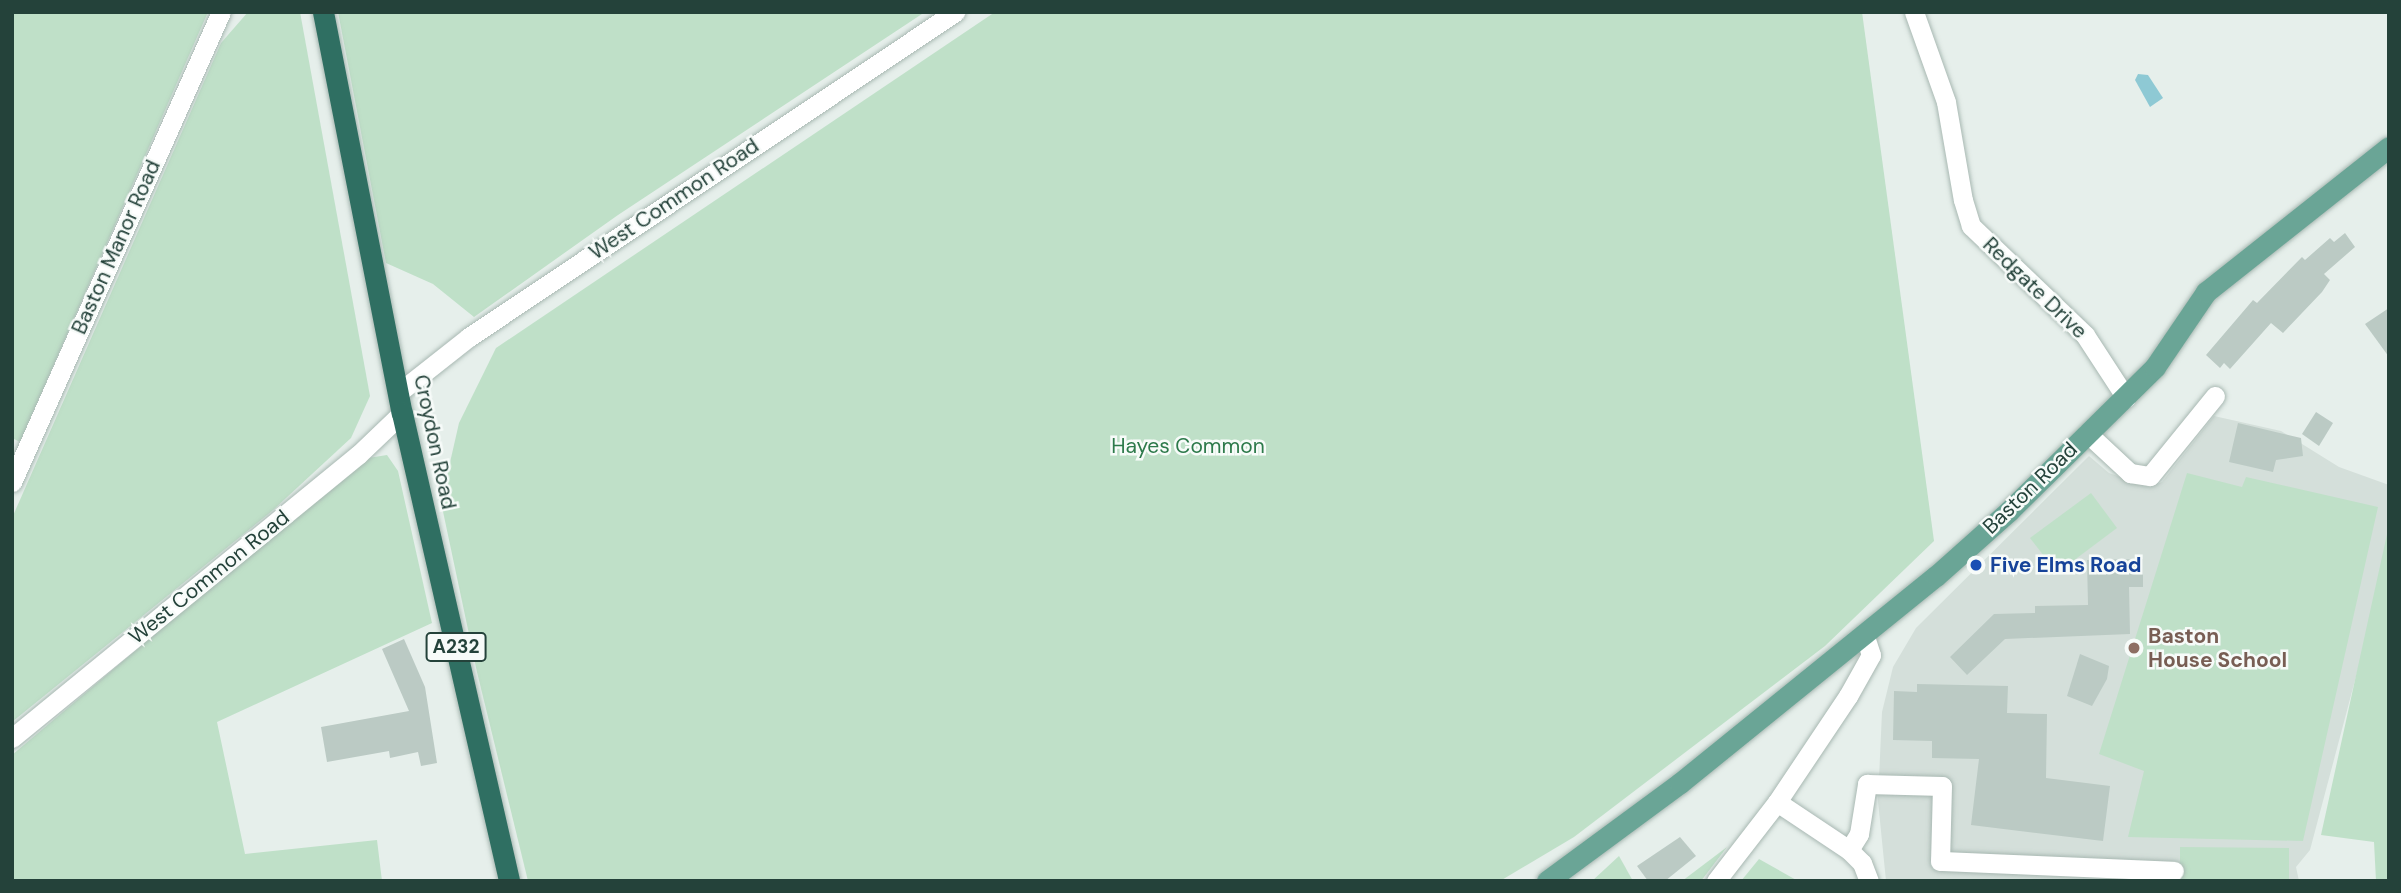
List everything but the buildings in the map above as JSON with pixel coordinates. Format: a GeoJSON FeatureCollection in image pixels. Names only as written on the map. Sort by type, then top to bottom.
{"type":"FeatureCollection","features":[{"type":"Feature","properties":{"kind":"highway","name":"Croydon Road"},"geometry":{"type":"LineString","coordinates":[[323,12],[400,403],[509,881]]}},
{"type":"Feature","properties":{"kind":"main road","name":"Baston Road"},"geometry":{"type":"LineString","coordinates":[[1547,881],[1865,637],[2009,511],[2126,398],[2155,367],[2206,292],[2389,147]]}},
{"type":"Feature","properties":{"kind":"street","name":"Baston Manor Road"},"geometry":{"type":"LineString","coordinates":[[12,482],[221,12]]}},
{"type":"Feature","properties":{"kind":"street","name":"West Common Road"},"geometry":{"type":"LineString","coordinates":[[12,738],[358,455],[400,403],[469,337],[956,12]]}},
{"type":"Feature","properties":{"kind":"street","name":"Redgate Drive"},"geometry":{"type":"LineString","coordinates":[[1914,12],[1946,102],[1962,200],[1971,226],[2085,335],[2126,398]]}},
{"type":"Feature","properties":{"kind":"street"},"geometry":{"type":"LineString","coordinates":[[2087,433],[2130,473],[2150,476],[2215,396]]}},
{"type":"Feature","properties":{"kind":"street"},"geometry":{"type":"LineString","coordinates":[[1716,881],[1777,802],[1871,655],[1865,637]]}},
{"type":"Feature","properties":{"kind":"street"},"geometry":{"type":"LineString","coordinates":[[1849,850],[1859,834],[1867,784],[1942,786],[1940,861],[2174,871]]}},
{"type":"Feature","properties":{"kind":"street"},"geometry":{"type":"LineString","coordinates":[[1777,802],[1849,850],[1862,863],[1869,881]]}},
{"type":"Feature","properties":{"kind":"shaded area","name":"Baston House School"},"geometry":{"type":"Polygon","coordinates":[[[2214,416],[2281,431],[2339,467],[2389,485],[2389,552],[2310,850],[2296,867],[2299,881],[1886,881],[1878,801],[1882,712],[1893,667],[1916,628],[2089,456],[2109,473],[2149,487],[2162,482],[2214,416]]]}},
{"type":"Feature","properties":{"kind":"green space"},"geometry":{"type":"Polygon","coordinates":[[[12,12],[208,12],[20,442],[12,438],[12,12]]]}},
{"type":"Feature","properties":{"kind":"green space"},"geometry":{"type":"Polygon","coordinates":[[[248,12],[300,12],[370,396],[351,438],[272,511],[12,722],[12,518],[221,43],[248,12]]]}},
{"type":"Feature","properties":{"kind":"green space"},"geometry":{"type":"Polygon","coordinates":[[[338,12],[925,12],[618,215],[474,317],[433,284],[386,263],[338,12]]]}},
{"type":"Feature","properties":{"kind":"green space","name":"Hayes Common"},"geometry":{"type":"Polygon","coordinates":[[[995,12],[1862,12],[1934,541],[1825,646],[1574,837],[1500,881],[528,881],[477,672],[441,502],[459,423],[496,348],[995,12]]]}},
{"type":"Feature","properties":{"kind":"green space"},"geometry":{"type":"Polygon","coordinates":[[[387,455],[398,471],[432,623],[217,722],[245,854],[377,840],[382,881],[12,881],[12,755],[362,459],[387,455]]]}},
{"type":"Feature","properties":{"kind":"green space"},"geometry":{"type":"Polygon","coordinates":[[[2187,473],[2242,487],[2246,477],[2378,507],[2303,841],[2128,837],[2144,771],[2099,754],[2187,473]]]}},
{"type":"Feature","properties":{"kind":"green space"},"geometry":{"type":"Polygon","coordinates":[[[2091,493],[2117,528],[2057,573],[2030,538],[2091,493]]]}},
{"type":"Feature","properties":{"kind":"green space"},"geometry":{"type":"Polygon","coordinates":[[[2389,525],[2389,881],[2376,881],[2374,842],[2321,835],[2389,525]]]}},
{"type":"Feature","properties":{"kind":"green space"},"geometry":{"type":"Polygon","coordinates":[[[1727,847],[1701,881],[1682,881],[1727,847]]]}},
{"type":"Feature","properties":{"kind":"green space"},"geometry":{"type":"Polygon","coordinates":[[[2180,847],[2289,848],[2289,881],[2180,881],[2180,847]]]}},
{"type":"Feature","properties":{"kind":"green space"},"geometry":{"type":"Polygon","coordinates":[[[1619,856],[1633,881],[1592,881],[1619,856]]]}},
{"type":"Feature","properties":{"kind":"green space"},"geometry":{"type":"Polygon","coordinates":[[[1759,859],[1798,881],[1741,881],[1759,859]]]}},
{"type":"Feature","properties":{"kind":"water"},"geometry":{"type":"Polygon","coordinates":[[[2138,74],[2148,75],[2163,98],[2150,107],[2135,80],[2138,74]]]}},
{"type":"Feature","properties":{"kind":"place","name":"Five Elms Road"},"geometry":{"type":"Point","coordinates":[1976,565]}},
{"type":"Feature","properties":{"kind":"place","name":"Baston House School"},"geometry":{"type":"Point","coordinates":[2134,648]}}]}
